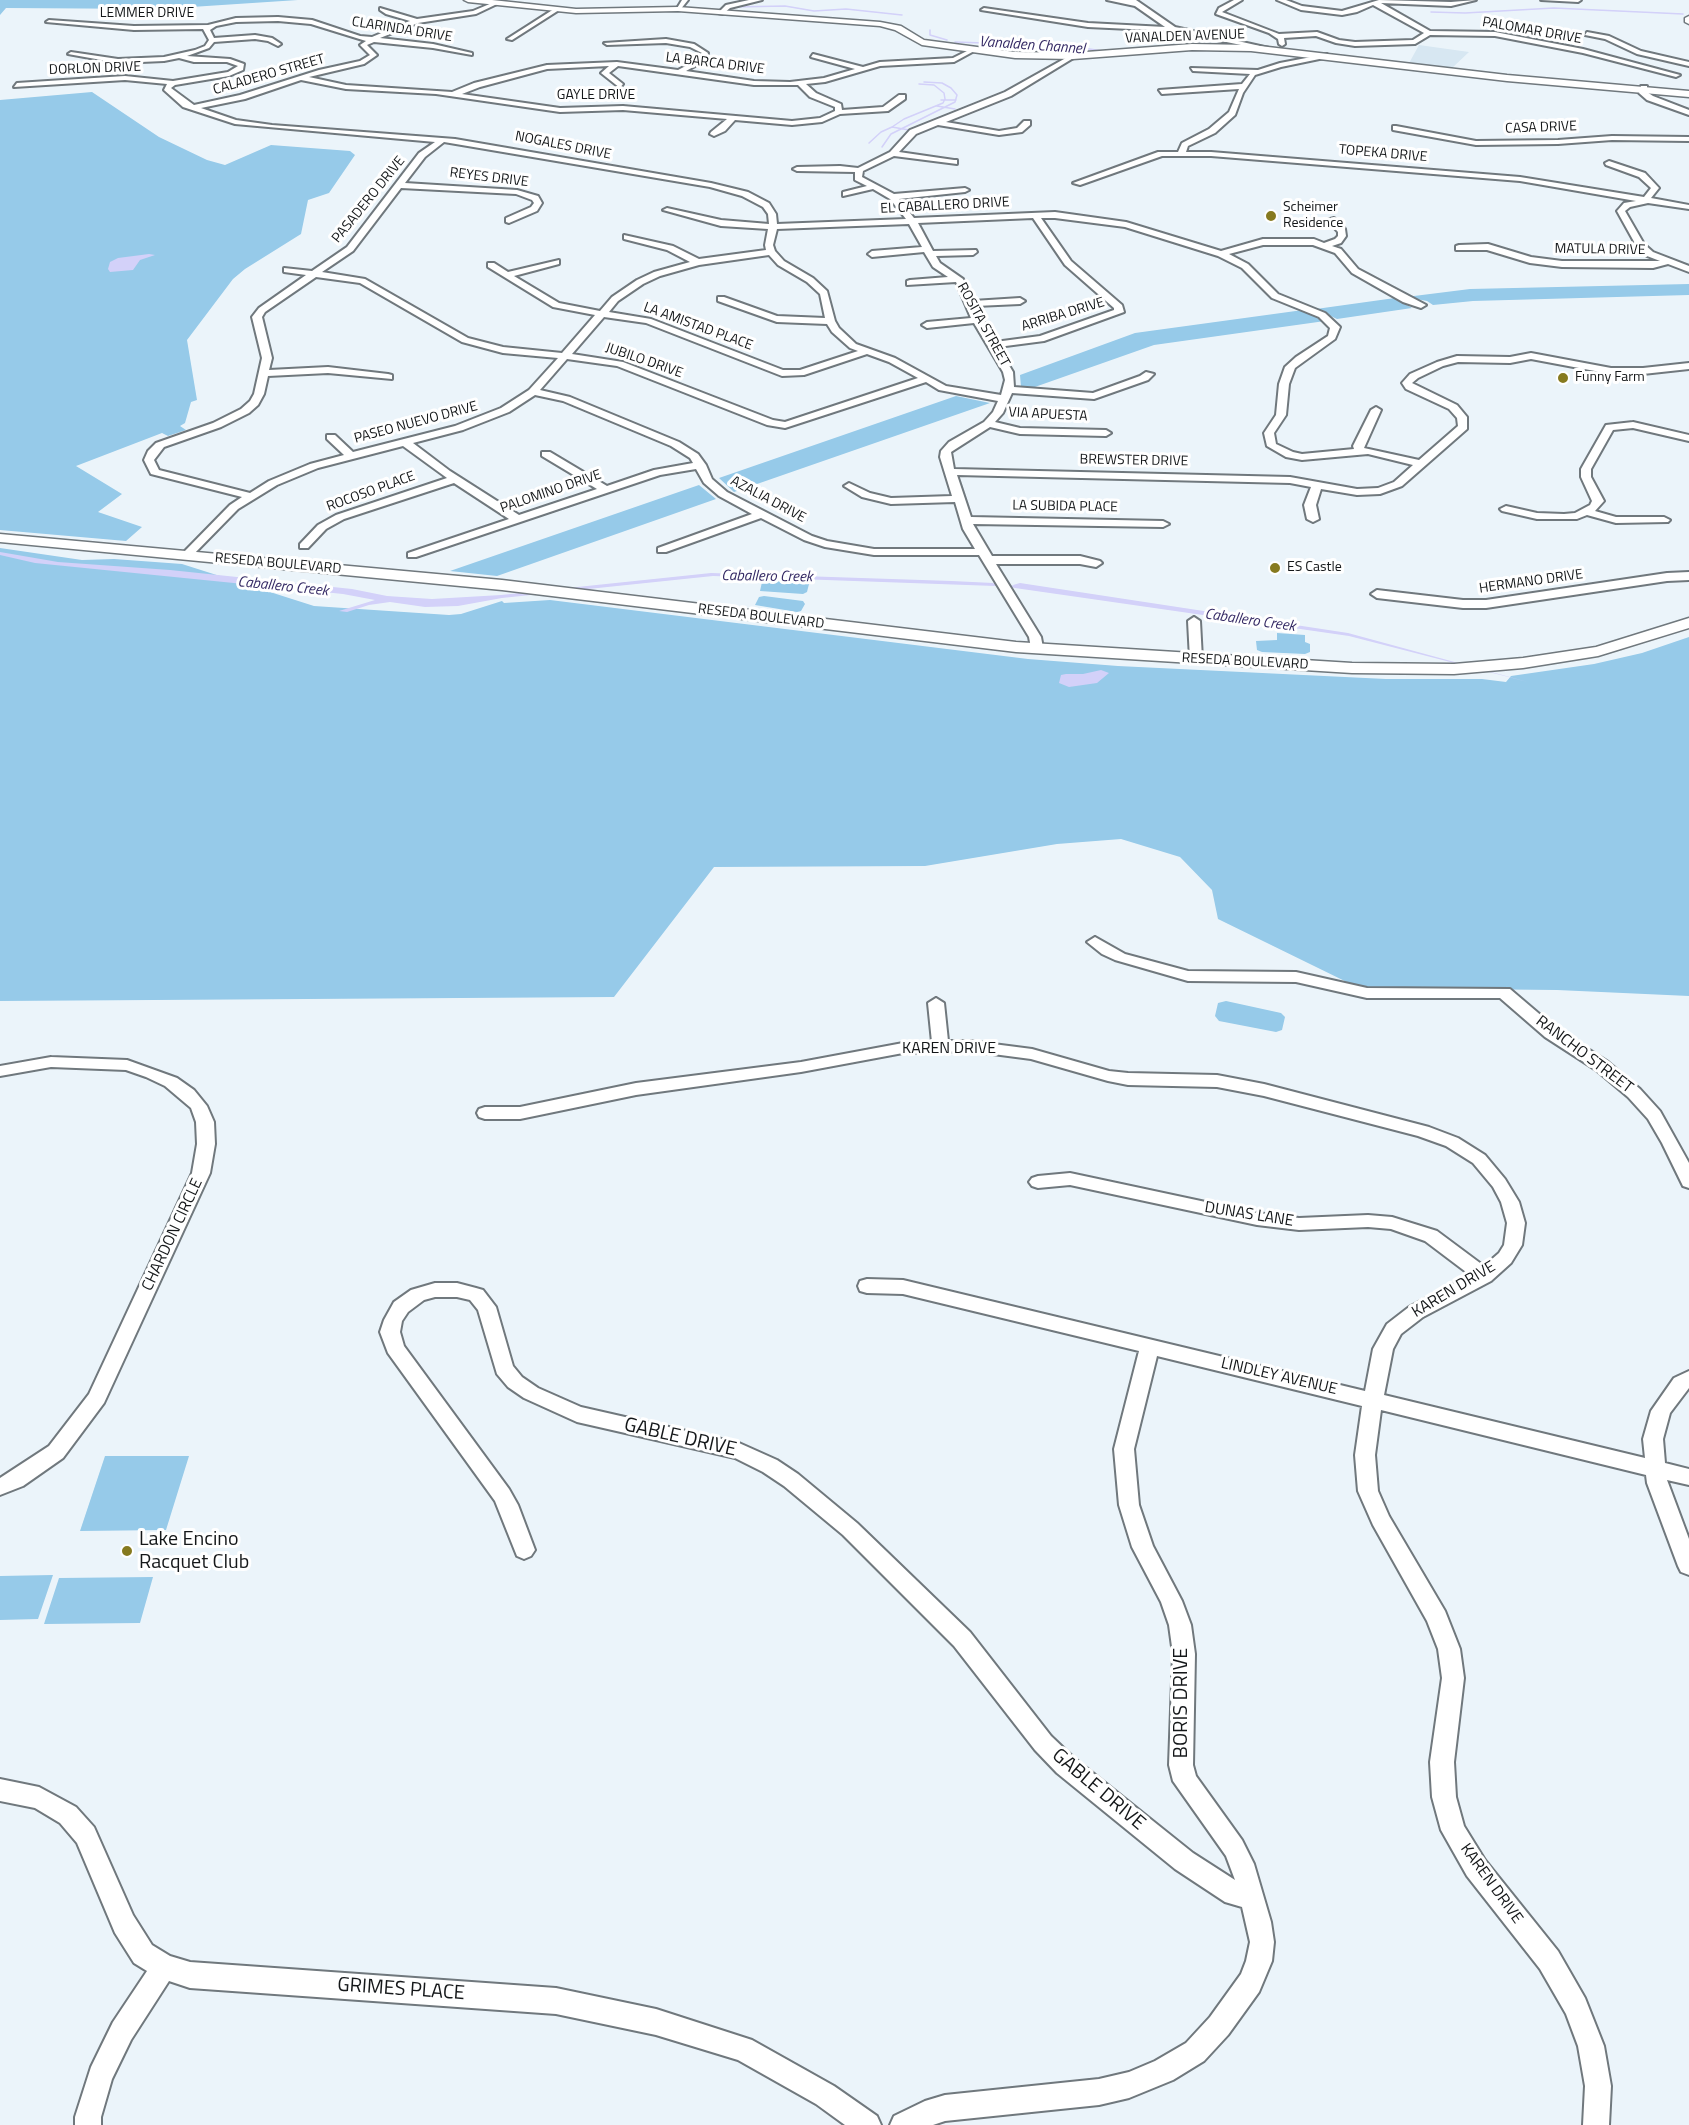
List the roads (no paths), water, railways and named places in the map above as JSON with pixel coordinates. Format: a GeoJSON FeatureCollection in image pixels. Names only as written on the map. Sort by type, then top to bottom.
{"type":"FeatureCollection","features":[{"type":"Feature","properties":{"kind":"main road","name":"VANALDEN AVENUE"},"geometry":{"type":"LineString","coordinates":[[468,0],[556,10],[678,9],[880,24],[898,28],[922,42],[1024,56],[1073,56],[1231,44],[1507,78],[1653,86],[1689,94]]}},
{"type":"Feature","properties":{"kind":"main road","name":"RESEDA BOULEVARD"},"geometry":{"type":"LineString","coordinates":[[0,538],[552,591],[936,639],[1196,659],[1385,669],[1474,668],[1524,663],[1598,651],[1647,638],[1689,623]]}},
{"type":"Feature","properties":{"kind":"street"},"geometry":{"type":"LineString","coordinates":[[678,9],[685,0]]}},
{"type":"Feature","properties":{"kind":"street","name":"VANALDEN AVENUE"},"geometry":{"type":"LineString","coordinates":[[721,13],[728,6],[759,0]]}},
{"type":"Feature","properties":{"kind":"street"},"geometry":{"type":"LineString","coordinates":[[1110,0],[1134,2],[1173,29]]}},
{"type":"Feature","properties":{"kind":"street"},"geometry":{"type":"LineString","coordinates":[[1239,0],[1221,9],[1218,13],[1279,36],[1282,44],[1276,50]]}},
{"type":"Feature","properties":{"kind":"street"},"geometry":{"type":"LineString","coordinates":[[1280,0],[1301,8],[1335,12],[1355,11],[1374,2],[1452,4],[1473,0]]}},
{"type":"Feature","properties":{"kind":"street"},"geometry":{"type":"LineString","coordinates":[[1544,0],[1578,0]]}},
{"type":"Feature","properties":{"kind":"street"},"geometry":{"type":"LineString","coordinates":[[1374,2],[1429,33]]}},
{"type":"Feature","properties":{"kind":"street"},"geometry":{"type":"LineString","coordinates":[[372,39],[417,21],[469,14],[494,4]]}},
{"type":"Feature","properties":{"kind":"street"},"geometry":{"type":"LineString","coordinates":[[382,9],[388,13],[417,21]]}},
{"type":"Feature","properties":{"kind":"street"},"geometry":{"type":"LineString","coordinates":[[510,39],[556,10]]}},
{"type":"Feature","properties":{"kind":"street"},"geometry":{"type":"LineString","coordinates":[[984,10],[1083,25],[1173,29],[1231,44]]}},
{"type":"Feature","properties":{"kind":"street","name":"CLARINDA DRIVE"},"geometry":{"type":"LineString","coordinates":[[208,27],[236,20],[293,20],[312,22],[351,36],[443,48],[470,54]]}},
{"type":"Feature","properties":{"kind":"street","name":"LEMMER DRIVE"},"geometry":{"type":"LineString","coordinates":[[49,22],[134,28],[208,27]]}},
{"type":"Feature","properties":{"kind":"street"},"geometry":{"type":"LineString","coordinates":[[208,27],[207,31],[212,40]]}},
{"type":"Feature","properties":{"kind":"street","name":"PALOMAR DRIVE"},"geometry":{"type":"LineString","coordinates":[[1279,36],[1317,34],[1338,42],[1355,44],[1415,42],[1429,33],[1496,30],[1676,75]]}},
{"type":"Feature","properties":{"kind":"street"},"geometry":{"type":"LineString","coordinates":[[1587,34],[1606,37],[1639,53],[1689,64]]}},
{"type":"Feature","properties":{"kind":"street"},"geometry":{"type":"LineString","coordinates":[[212,40],[255,37],[270,39],[278,44]]}},
{"type":"Feature","properties":{"kind":"street","name":"CALADERO STREET"},"geometry":{"type":"LineString","coordinates":[[192,108],[242,97],[321,71],[368,61],[374,55],[363,45],[372,39]]}},
{"type":"Feature","properties":{"kind":"street"},"geometry":{"type":"LineString","coordinates":[[71,54],[118,61],[151,60],[197,52],[207,47],[212,40]]}},
{"type":"Feature","properties":{"kind":"street"},"geometry":{"type":"LineString","coordinates":[[607,43],[680,42],[705,53],[704,59],[680,72]]}},
{"type":"Feature","properties":{"kind":"street","name":"LA BARCA DRIVE"},"geometry":{"type":"LineString","coordinates":[[453,94],[536,68],[594,63],[754,82],[800,83],[831,78],[860,68],[890,63],[948,61],[962,57],[973,50]]}},
{"type":"Feature","properties":{"kind":"street"},"geometry":{"type":"LineString","coordinates":[[173,83],[229,74],[243,67],[240,63],[228,60],[194,60],[179,56]]}},
{"type":"Feature","properties":{"kind":"street"},"geometry":{"type":"LineString","coordinates":[[813,56],[860,68]]}},
{"type":"Feature","properties":{"kind":"street"},"geometry":{"type":"LineString","coordinates":[[797,169],[859,170],[893,154],[906,137],[935,122],[1008,94],[1073,56]]}},
{"type":"Feature","properties":{"kind":"street"},"geometry":{"type":"LineString","coordinates":[[1192,69],[1258,72],[1327,56]]}},
{"type":"Feature","properties":{"kind":"street"},"geometry":{"type":"LineString","coordinates":[[617,64],[605,74],[620,86]]}},
{"type":"Feature","properties":{"kind":"street"},"geometry":{"type":"LineString","coordinates":[[1689,70],[1643,93],[1689,113]]}},
{"type":"Feature","properties":{"kind":"street"},"geometry":{"type":"LineString","coordinates":[[1181,153],[1185,145],[1212,130],[1232,113],[1249,78],[1258,72]]}},
{"type":"Feature","properties":{"kind":"street","name":"DORLON DRIVE"},"geometry":{"type":"LineString","coordinates":[[17,85],[125,78],[173,83]]}},
{"type":"Feature","properties":{"kind":"street","name":"GAYLE DRIVE"},"geometry":{"type":"LineString","coordinates":[[301,78],[346,87],[453,94],[547,109],[623,108],[732,119],[811,122],[830,118],[839,112],[885,109],[902,98]]}},
{"type":"Feature","properties":{"kind":"street","name":"NOGALES DRIVE"},"geometry":{"type":"LineString","coordinates":[[173,83],[168,86],[168,91],[192,108],[222,119],[260,126],[443,140],[562,158],[611,170],[730,188],[766,205],[772,214],[773,227]]}},
{"type":"Feature","properties":{"kind":"street"},"geometry":{"type":"LineString","coordinates":[[800,83],[813,95],[838,106],[839,112]]}},
{"type":"Feature","properties":{"kind":"street"},"geometry":{"type":"LineString","coordinates":[[1162,92],[1244,86]]}},
{"type":"Feature","properties":{"kind":"street"},"geometry":{"type":"LineString","coordinates":[[393,100],[407,90]]}},
{"type":"Feature","properties":{"kind":"street"},"geometry":{"type":"LineString","coordinates":[[638,119],[651,110]]}},
{"type":"Feature","properties":{"kind":"street"},"geometry":{"type":"LineString","coordinates":[[714,134],[732,119]]}},
{"type":"Feature","properties":{"kind":"street"},"geometry":{"type":"LineString","coordinates":[[811,122],[821,130]]}},
{"type":"Feature","properties":{"kind":"street"},"geometry":{"type":"LineString","coordinates":[[935,122],[999,133],[1019,130],[1027,123]]}},
{"type":"Feature","properties":{"kind":"street","name":"CASA DRIVE"},"geometry":{"type":"LineString","coordinates":[[1396,128],[1476,143],[1558,142],[1612,138],[1689,139]]}},
{"type":"Feature","properties":{"kind":"street","name":"PASADERO DRIVE"},"geometry":{"type":"LineString","coordinates":[[250,496],[163,475],[155,472],[149,460],[153,452],[171,440],[217,425],[244,411],[259,394],[264,373],[266,353],[257,317],[269,304],[351,249],[422,155],[443,140]]}},
{"type":"Feature","properties":{"kind":"street","name":"TOPEKA DRIVE"},"geometry":{"type":"LineString","coordinates":[[1077,183],[1161,154],[1181,153],[1520,179],[1689,207]]}},
{"type":"Feature","properties":{"kind":"street"},"geometry":{"type":"LineString","coordinates":[[893,154],[954,162]]}},
{"type":"Feature","properties":{"kind":"street"},"geometry":{"type":"LineString","coordinates":[[1610,163],[1649,180],[1655,188],[1647,200],[1623,207],[1623,215],[1645,250],[1689,269]]}},
{"type":"Feature","properties":{"kind":"street","name":"ROSITA STREET"},"geometry":{"type":"LineString","coordinates":[[859,170],[858,178],[893,197],[912,221],[938,268],[958,279],[976,320],[1008,372],[1010,380],[1006,395]]}},
{"type":"Feature","properties":{"kind":"street","name":"REYES DRIVE"},"geometry":{"type":"LineString","coordinates":[[399,185],[517,192],[535,198],[538,203],[534,209],[508,220]]}},
{"type":"Feature","properties":{"kind":"street"},"geometry":{"type":"LineString","coordinates":[[846,194],[873,187]]}},
{"type":"Feature","properties":{"kind":"street"},"geometry":{"type":"LineString","coordinates":[[893,197],[965,190]]}},
{"type":"Feature","properties":{"kind":"street","name":"EL CABALLERO DRIVE"},"geometry":{"type":"LineString","coordinates":[[667,210],[721,223],[773,227],[1035,215],[1076,217],[1126,225],[1221,254],[1245,266],[1275,296],[1322,315],[1335,327],[1332,337],[1290,367],[1284,384],[1281,415],[1269,433],[1272,446],[1290,455],[1302,457],[1326,457],[1360,451]]}},
{"type":"Feature","properties":{"kind":"street","name":"ARRIBA DRIVE"},"geometry":{"type":"LineString","coordinates":[[992,345],[1041,339],[1119,312],[1119,307],[1068,263],[1035,215]]}},
{"type":"Feature","properties":{"kind":"street"},"geometry":{"type":"LineString","coordinates":[[1325,245],[1338,241],[1342,236],[1342,231],[1331,220]]}},
{"type":"Feature","properties":{"kind":"street"},"geometry":{"type":"LineString","coordinates":[[773,227],[769,245],[771,252],[824,293],[830,321],[835,330],[867,351],[892,360],[951,390],[1006,395],[1095,396],[1144,378],[1149,374]]}},
{"type":"Feature","properties":{"kind":"street"},"geometry":{"type":"LineString","coordinates":[[627,237],[670,248],[698,262]]}},
{"type":"Feature","properties":{"kind":"street"},"geometry":{"type":"LineString","coordinates":[[1221,254],[1247,245],[1278,241],[1299,240],[1325,245],[1338,251],[1355,271],[1406,300],[1421,305]]}},
{"type":"Feature","properties":{"kind":"street","name":"MATULA DRIVE"},"geometry":{"type":"LineString","coordinates":[[1459,248],[1488,247],[1530,260],[1562,264],[1653,265],[1670,261]]}},
{"type":"Feature","properties":{"kind":"street","name":"PASEO NUEVO DRIVE"},"geometry":{"type":"LineString","coordinates":[[186,556],[219,520],[250,496],[283,478],[350,455],[481,421],[505,410],[533,392],[615,299],[640,282],[657,274],[698,262],[771,252]]}},
{"type":"Feature","properties":{"kind":"street"},"geometry":{"type":"LineString","coordinates":[[872,254],[973,252]]}},
{"type":"Feature","properties":{"kind":"street"},"geometry":{"type":"LineString","coordinates":[[506,275],[556,262]]}},
{"type":"Feature","properties":{"kind":"street","name":"LA AMISTAD PLACE"},"geometry":{"type":"LineString","coordinates":[[490,265],[556,305],[648,321],[785,373],[801,373],[867,351]]}},
{"type":"Feature","properties":{"kind":"street","name":"JUBILO DRIVE"},"geometry":{"type":"LineString","coordinates":[[287,270],[370,284],[465,340],[503,350],[566,355],[620,364],[771,423],[785,425],[926,379]]}},
{"type":"Feature","properties":{"kind":"street"},"geometry":{"type":"LineString","coordinates":[[910,284],[958,279]]}},
{"type":"Feature","properties":{"kind":"street"},"geometry":{"type":"LineString","coordinates":[[721,299],[777,319],[830,321]]}},
{"type":"Feature","properties":{"kind":"street"},"geometry":{"type":"LineString","coordinates":[[970,304],[1020,301]]}},
{"type":"Feature","properties":{"kind":"street"},"geometry":{"type":"LineString","coordinates":[[927,325],[976,320]]}},
{"type":"Feature","properties":{"kind":"street","name":"BREWSTER DRIVE"},"geometry":{"type":"LineString","coordinates":[[950,472],[1262,479],[1317,484],[1357,492],[1380,492],[1398,484],[1462,427],[1464,422],[1453,407],[1410,387],[1407,383],[1414,376],[1451,360],[1510,360],[1541,357],[1588,368],[1624,372],[1689,366]]}},
{"type":"Feature","properties":{"kind":"street"},"geometry":{"type":"LineString","coordinates":[[264,373],[328,370],[388,377]]}},
{"type":"Feature","properties":{"kind":"street","name":"AZALIA DRIVE"},"geometry":{"type":"LineString","coordinates":[[533,392],[566,399],[675,444],[694,456],[714,488],[808,538],[874,552],[1080,560],[1096,563]]}},
{"type":"Feature","properties":{"kind":"street"},"geometry":{"type":"LineString","coordinates":[[1006,395],[998,413],[988,424],[953,444],[946,451],[945,458],[966,520],[1035,637],[1037,648]]}},
{"type":"Feature","properties":{"kind":"street"},"geometry":{"type":"LineString","coordinates":[[1376,410],[1358,446],[1360,451],[1380,453],[1420,464]]}},
{"type":"Feature","properties":{"kind":"street","name":"VIA APUESTA"},"geometry":{"type":"LineString","coordinates":[[988,424],[1020,431],[1106,433]]}},
{"type":"Feature","properties":{"kind":"street"},"geometry":{"type":"LineString","coordinates":[[1506,509],[1550,517],[1577,516],[1594,507],[1598,501],[1586,477],[1586,469],[1605,431],[1618,425],[1633,425],[1689,438]]}},
{"type":"Feature","properties":{"kind":"street"},"geometry":{"type":"LineString","coordinates":[[331,436],[350,455]]}},
{"type":"Feature","properties":{"kind":"street"},"geometry":{"type":"LineString","coordinates":[[405,442],[455,479],[517,519]]}},
{"type":"Feature","properties":{"kind":"street"},"geometry":{"type":"LineString","coordinates":[[546,454],[605,489]]}},
{"type":"Feature","properties":{"kind":"street","name":"PALOMINO DRIVE"},"geometry":{"type":"LineString","coordinates":[[412,555],[658,472],[701,465]]}},
{"type":"Feature","properties":{"kind":"street","name":"ROCOSO PLACE"},"geometry":{"type":"LineString","coordinates":[[304,546],[322,527],[340,517],[455,479]]}},
{"type":"Feature","properties":{"kind":"street"},"geometry":{"type":"LineString","coordinates":[[1313,519],[1310,505],[1317,484]]}},
{"type":"Feature","properties":{"kind":"street"},"geometry":{"type":"LineString","coordinates":[[849,486],[866,495],[891,501],[958,499]]}},
{"type":"Feature","properties":{"kind":"street"},"geometry":{"type":"LineString","coordinates":[[1587,512],[1616,520],[1664,520]]}},
{"type":"Feature","properties":{"kind":"street"},"geometry":{"type":"LineString","coordinates":[[662,550],[762,514]]}},
{"type":"Feature","properties":{"kind":"street","name":"LA SUBIDA PLACE"},"geometry":{"type":"LineString","coordinates":[[966,520],[1164,524]]}},
{"type":"Feature","properties":{"kind":"street","name":"HERMANO DRIVE"},"geometry":{"type":"LineString","coordinates":[[1377,594],[1463,604],[1486,604],[1667,577],[1689,576]]}},
{"type":"Feature","properties":{"kind":"street"},"geometry":{"type":"LineString","coordinates":[[1194,621],[1196,659]]}},
{"type":"Feature","properties":{"kind":"street","name":"RANCHO STREET"},"geometry":{"type":"LineString","coordinates":[[1095,942],[1120,957],[1188,976],[1286,976],[1356,992],[1499,992],[1508,996],[1551,1033],[1602,1066],[1634,1093],[1654,1115],[1671,1143],[1689,1182]]}},
{"type":"Feature","properties":{"kind":"street"},"geometry":{"type":"LineString","coordinates":[[936,1003],[939,1046]]}},
{"type":"Feature","properties":{"kind":"street","name":"KAREN DRIVE"},"geometry":{"type":"LineString","coordinates":[[485,1113],[520,1113],[636,1089],[801,1067],[903,1048],[939,1046],[1000,1048],[1128,1079],[1199,1080],[1236,1084],[1423,1131],[1452,1142],[1479,1159],[1495,1177],[1510,1202],[1515,1223],[1513,1245],[1505,1258],[1484,1276],[1416,1312],[1395,1329],[1383,1349],[1372,1401],[1365,1455],[1368,1491],[1380,1519],[1437,1618],[1449,1649],[1453,1678],[1442,1762],[1444,1797],[1453,1830],[1476,1868],[1549,1960],[1576,2007],[1591,2046],[1598,2086],[1596,2125]]}},
{"type":"Feature","properties":{"kind":"street","name":"CHARDON CIRCLE"},"geometry":{"type":"LineString","coordinates":[[0,1071],[51,1062],[127,1065],[152,1073],[180,1088],[199,1106],[205,1122],[206,1144],[198,1181],[97,1398],[56,1452],[16,1480],[0,1486]]}},
{"type":"Feature","properties":{"kind":"street","name":"DUNAS LANE"},"geometry":{"type":"LineString","coordinates":[[1038,1182],[1070,1179],[1257,1219],[1299,1224],[1368,1221],[1392,1223],[1431,1236],[1484,1276]]}},
{"type":"Feature","properties":{"kind":"street","name":"LINDLEY AVENUE"},"geometry":{"type":"LineString","coordinates":[[867,1286],[903,1287],[1689,1477]]}},
{"type":"Feature","properties":{"kind":"street","name":"GABLE DRIVE"},"geometry":{"type":"LineString","coordinates":[[524,1550],[511,1511],[502,1495],[394,1348],[390,1332],[393,1320],[400,1307],[418,1295],[435,1290],[457,1290],[476,1295],[487,1307],[504,1370],[514,1382],[531,1393],[577,1414],[739,1451],[770,1466],[791,1480],[850,1529],[962,1639],[1043,1743],[1065,1765],[1184,1861],[1234,1894],[1252,1896]]}},
{"type":"Feature","properties":{"kind":"street","name":"BORIS DRIVE"},"geometry":{"type":"LineString","coordinates":[[903,2125],[925,2114],[945,2108],[1099,2092],[1129,2085],[1164,2071],[1195,2052],[1219,2026],[1250,1983],[1259,1961],[1262,1942],[1252,1896],[1234,1848],[1185,1781],[1181,1765],[1184,1654],[1180,1625],[1171,1600],[1143,1547],[1129,1505],[1124,1449],[1150,1346]]}},
{"type":"Feature","properties":{"kind":"street"},"geometry":{"type":"LineString","coordinates":[[1689,1379],[1682,1383],[1661,1411],[1653,1439],[1657,1483],[1689,1566]]}},
{"type":"Feature","properties":{"kind":"street","name":"GRIMES PLACE"},"geometry":{"type":"LineString","coordinates":[[0,1790],[39,1798],[68,1815],[86,1835],[124,1924],[143,1954],[164,1967],[190,1975],[556,2001],[656,2022],[743,2049],[825,2095],[868,2125]]}},
{"type":"Feature","properties":{"kind":"street"},"geometry":{"type":"LineString","coordinates":[[88,2125],[88,2117],[104,2067],[122,2031],[164,1967]]}},
{"type":"Feature","properties":{"kind":"water"},"geometry":{"type":"Polygon","coordinates":[[[155,255],[140,260],[133,270],[110,272],[108,269],[110,262],[118,258],[155,255]]]}},
{"type":"Feature","properties":{"kind":"water"},"geometry":{"type":"Polygon","coordinates":[[[0,552],[58,562],[170,570],[352,589],[387,596],[432,599],[501,595],[711,573],[952,581],[993,583],[995,586],[713,576],[502,598],[458,606],[425,607],[390,602],[369,605],[347,612],[339,611],[375,600],[343,594],[35,563],[0,555],[0,552]]]}},
{"type":"Feature","properties":{"kind":"water"},"geometry":{"type":"Polygon","coordinates":[[[1020,583],[1348,633],[1528,682],[1349,636],[1015,588],[1013,585],[1020,583]]]}},
{"type":"Feature","properties":{"kind":"water"},"geometry":{"type":"Polygon","coordinates":[[[1101,670],[1109,673],[1097,683],[1069,687],[1059,683],[1061,675],[1101,670]]]}},
{"type":"Feature","properties":{"kind":"waterway","name":"Vanalden Channel"},"geometry":{"type":"LineString","coordinates":[[734,7],[785,6],[814,11],[846,9],[902,15]]}},
{"type":"Feature","properties":{"kind":"waterway"},"geometry":{"type":"LineString","coordinates":[[1431,12],[1465,13],[1554,8],[1683,14]]}},
{"type":"Feature","properties":{"kind":"waterway","name":"Vanalden Channel"},"geometry":{"type":"LineString","coordinates":[[930,30],[930,35],[947,40]]}},
{"type":"Feature","properties":{"kind":"waterway","name":"Vanalden Channel"},"geometry":{"type":"LineString","coordinates":[[955,42],[1069,46],[1103,51]]}},
{"type":"Feature","properties":{"kind":"waterway"},"geometry":{"type":"LineString","coordinates":[[924,82],[942,83],[951,88],[957,95],[956,100]]}},
{"type":"Feature","properties":{"kind":"waterway"},"geometry":{"type":"LineString","coordinates":[[919,84],[934,85],[944,93],[944,100]]}},
{"type":"Feature","properties":{"kind":"waterway"},"geometry":{"type":"LineString","coordinates":[[892,127],[904,119],[943,103],[944,100]]}},
{"type":"Feature","properties":{"kind":"waterway"},"geometry":{"type":"LineString","coordinates":[[944,100],[956,100]]}},
{"type":"Feature","properties":{"kind":"waterway"},"geometry":{"type":"LineString","coordinates":[[944,107],[956,100]]}},
{"type":"Feature","properties":{"kind":"waterway"},"geometry":{"type":"LineString","coordinates":[[937,106],[944,107]]}},
{"type":"Feature","properties":{"kind":"waterway"},"geometry":{"type":"LineString","coordinates":[[902,129],[944,107]]}},
{"type":"Feature","properties":{"kind":"waterway"},"geometry":{"type":"LineString","coordinates":[[944,107],[955,109]]}},
{"type":"Feature","properties":{"kind":"waterway"},"geometry":{"type":"LineString","coordinates":[[869,143],[881,132],[892,127]]}},
{"type":"Feature","properties":{"kind":"waterway"},"geometry":{"type":"LineString","coordinates":[[892,127],[902,129]]}},
{"type":"Feature","properties":{"kind":"waterway"},"geometry":{"type":"LineString","coordinates":[[882,147],[891,134],[902,129]]}},
{"type":"Feature","properties":{"kind":"waterway"},"geometry":{"type":"LineString","coordinates":[[902,129],[909,130]]}},
{"type":"Feature","properties":{"kind":"waterway","name":"Caballero Creek"},"geometry":{"type":"LineString","coordinates":[[989,584],[1017,587]]}},
{"type":"Feature","properties":{"kind":"place","name":"Scheimer Residence"},"geometry":{"type":"Point","coordinates":[1271,216]}},
{"type":"Feature","properties":{"kind":"place","name":"Funny Farm"},"geometry":{"type":"Point","coordinates":[1563,378]}},
{"type":"Feature","properties":{"kind":"place","name":"ES Castle"},"geometry":{"type":"Point","coordinates":[1275,568]}},
{"type":"Feature","properties":{"kind":"place","name":"Lake Encino Racquet Club"},"geometry":{"type":"Point","coordinates":[127,1551]}}]}
